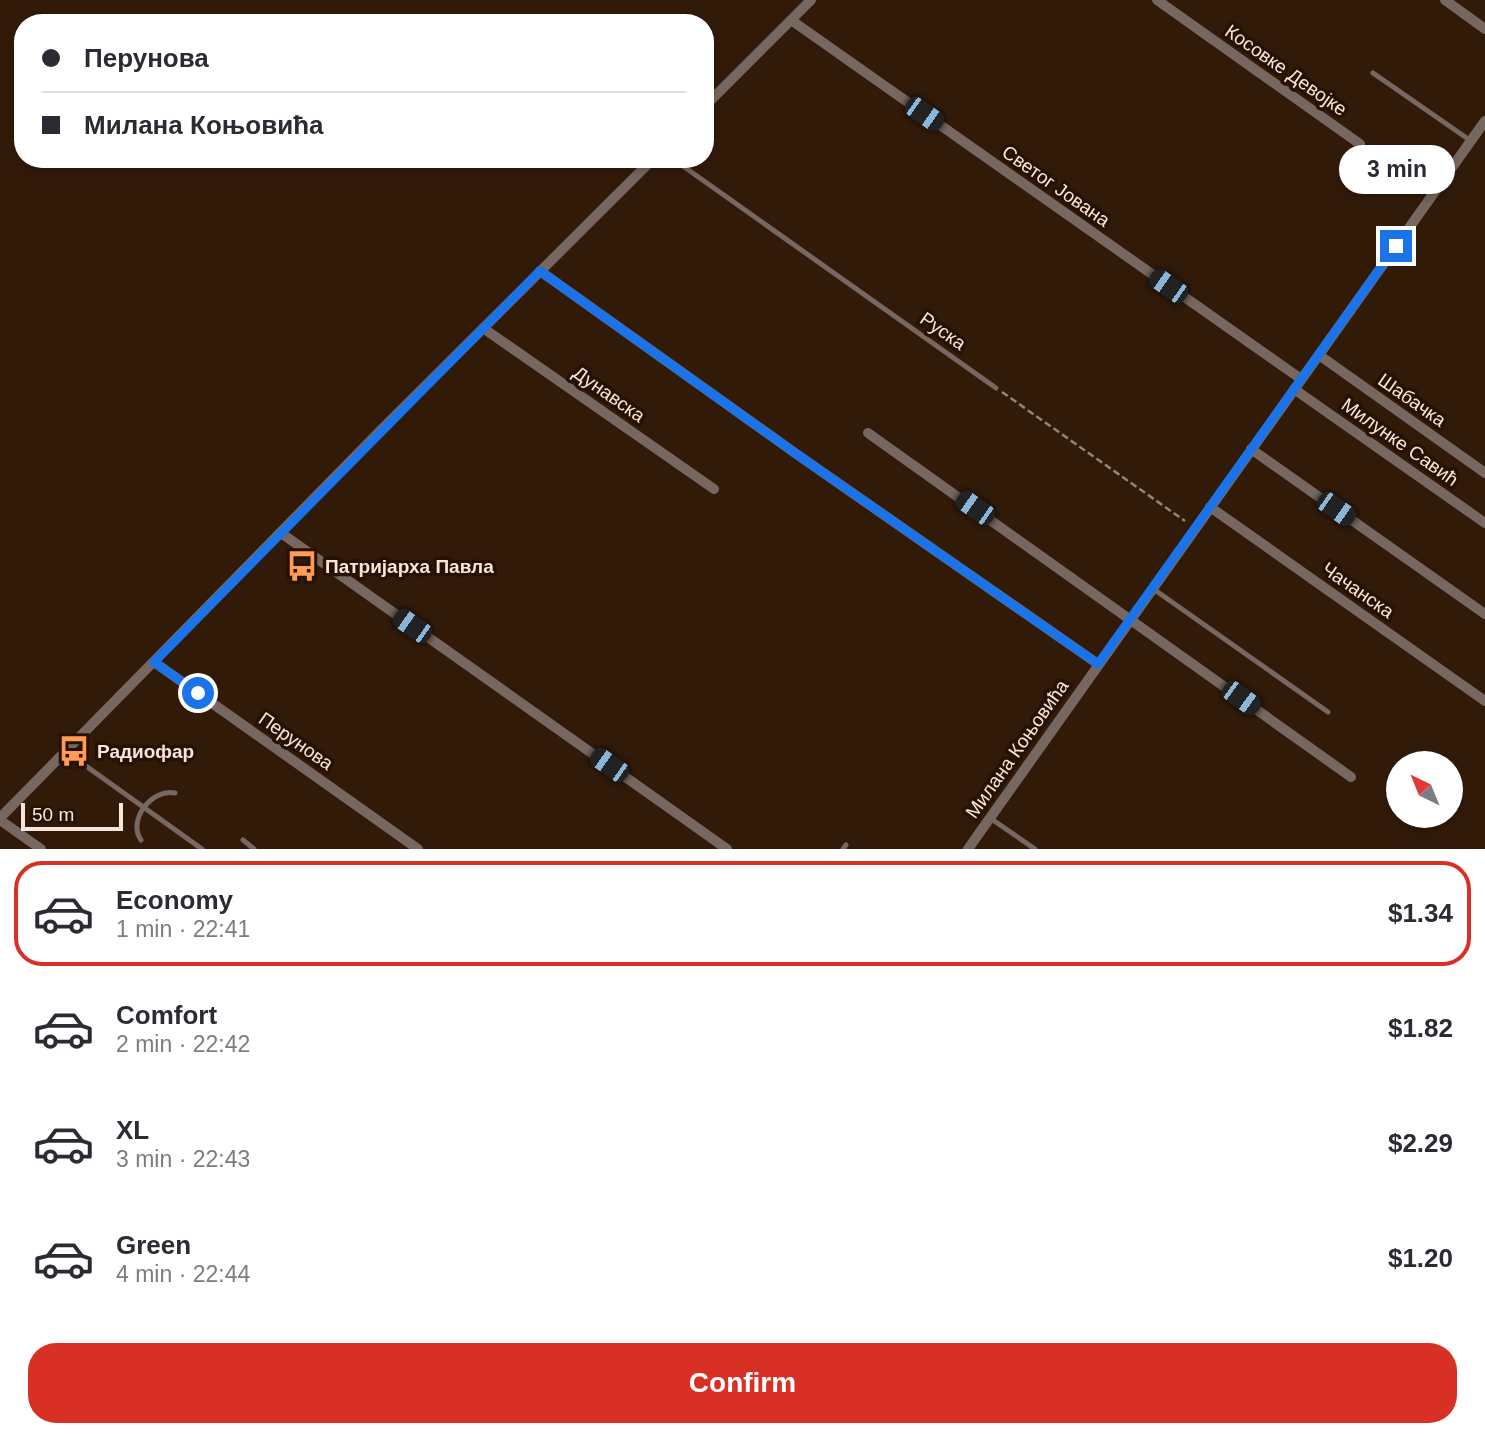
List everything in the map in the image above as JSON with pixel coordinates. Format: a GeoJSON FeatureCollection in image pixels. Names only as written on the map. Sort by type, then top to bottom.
{"type":"FeatureCollection","features":[{"type":"Feature","properties":{"kind":"street"},"geometry":{"type":"LineString","coordinates":[[714,97],[811,0]]}},
{"type":"Feature","properties":{"kind":"street","name":"Косовке Девојке"},"geometry":{"type":"LineString","coordinates":[[1157,0],[1360,144]]}},
{"type":"Feature","properties":{"kind":"street"},"geometry":{"type":"LineString","coordinates":[[1445,0],[1485,29]]}},
{"type":"Feature","properties":{"kind":"street","name":"Светог Јована"},"geometry":{"type":"LineString","coordinates":[[791,20],[1298,384]]}},
{"type":"Feature","properties":{"kind":"street","name":"Милана Коњовића"},"geometry":{"type":"LineString","coordinates":[[968,849],[1485,121]]}},
{"type":"Feature","properties":{"kind":"street"},"geometry":{"type":"LineString","coordinates":[[41,849],[0,819],[644,168]]}},
{"type":"Feature","properties":{"kind":"street"},"geometry":{"type":"LineString","coordinates":[[540,271],[1098,664]]}},
{"type":"Feature","properties":{"kind":"street","name":"Дунавска"},"geometry":{"type":"LineString","coordinates":[[483,328],[714,489]]}},
{"type":"Feature","properties":{"kind":"street","name":"Шабачка"},"geometry":{"type":"LineString","coordinates":[[1319,355],[1485,473]]}},
{"type":"Feature","properties":{"kind":"street","name":"Милунке Савић"},"geometry":{"type":"LineString","coordinates":[[1298,384],[1485,523]]}},
{"type":"Feature","properties":{"kind":"street"},"geometry":{"type":"LineString","coordinates":[[868,433],[1351,777]]}},
{"type":"Feature","properties":{"kind":"street"},"geometry":{"type":"LineString","coordinates":[[1251,449],[1485,614]]}},
{"type":"Feature","properties":{"kind":"street","name":"Чачанска"},"geometry":{"type":"LineString","coordinates":[[1210,507],[1485,701]]}},
{"type":"Feature","properties":{"kind":"street"},"geometry":{"type":"LineString","coordinates":[[281,533],[727,849]]}},
{"type":"Feature","properties":{"kind":"street","name":"Перунова"},"geometry":{"type":"LineString","coordinates":[[154,662],[418,849]]}},
{"type":"Feature","properties":{"kind":"lane"},"geometry":{"type":"LineString","coordinates":[[1373,73],[1471,141]]}},
{"type":"Feature","properties":{"kind":"lane","name":"Руска"},"geometry":{"type":"LineString","coordinates":[[686,168],[996,388]]}},
{"type":"Feature","properties":{"kind":"lane"},"geometry":{"type":"LineString","coordinates":[[1152,588],[1328,712]]}},
{"type":"Feature","properties":{"kind":"lane"},"geometry":{"type":"LineString","coordinates":[[65,751],[202,849]]}},
{"type":"Feature","properties":{"kind":"lane"},"geometry":{"type":"LineString","coordinates":[[141,840],[137,831],[143,807],[156,795],[172,791],[175,793]]}},
{"type":"Feature","properties":{"kind":"lane"},"geometry":{"type":"LineString","coordinates":[[990,818],[1035,849]]}},
{"type":"Feature","properties":{"kind":"lane"},"geometry":{"type":"LineString","coordinates":[[243,840],[254,849]]}},
{"type":"Feature","properties":{"kind":"path"},"geometry":{"type":"LineString","coordinates":[[996,388],[1195,528]]}},
{"type":"Feature","properties":{"kind":"place","name":"Патријарха Павла"},"geometry":{"type":"Point","coordinates":[302,566]}},
{"type":"Feature","properties":{"kind":"place","name":"Радиофар"},"geometry":{"type":"Point","coordinates":[74,751]}},
{"type":"Feature","properties":{"kind":"route"},"geometry":{"type":"LineString","coordinates":[[198,693],[154,662],[540,271],[1098,664],[1396,246]]}}]}
